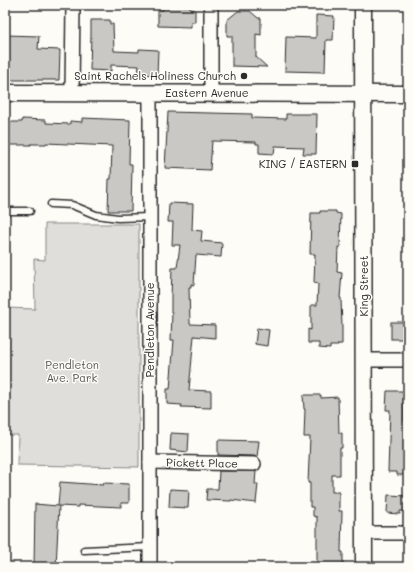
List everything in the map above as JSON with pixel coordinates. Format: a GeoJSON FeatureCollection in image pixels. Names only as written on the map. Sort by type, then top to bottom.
{"type":"FeatureCollection","features":[{"type":"Feature","properties":{"kind":"street"},"geometry":{"type":"LineString","coordinates":[[72,93],[73,5]]}},
{"type":"Feature","properties":{"kind":"street"},"geometry":{"type":"LineString","coordinates":[[211,5],[211,93]]}},
{"type":"Feature","properties":{"kind":"street","name":"King Street"},"geometry":{"type":"LineString","coordinates":[[363,5],[364,567]]}},
{"type":"Feature","properties":{"kind":"street","name":"Eastern Avenue"},"geometry":{"type":"LineString","coordinates":[[5,93],[408,94]]}},
{"type":"Feature","properties":{"kind":"street","name":"Pendleton Avenue"},"geometry":{"type":"LineString","coordinates":[[150,93],[150,567]]}},
{"type":"Feature","properties":{"kind":"street"},"geometry":{"type":"LineString","coordinates":[[364,360],[408,360]]}},
{"type":"Feature","properties":{"kind":"street","name":"Pickett Place"},"geometry":{"type":"LineString","coordinates":[[150,462],[254,464]]}},
{"type":"Feature","properties":{"kind":"street"},"geometry":{"type":"LineString","coordinates":[[364,533],[408,533]]}},
{"type":"Feature","properties":{"kind":"lane"},"geometry":{"type":"LineString","coordinates":[[51,204],[72,205],[96,215],[118,218],[150,218]]}},
{"type":"Feature","properties":{"kind":"lane"},"geometry":{"type":"LineString","coordinates":[[5,211],[30,211]]}},
{"type":"Feature","properties":{"kind":"lane"},"geometry":{"type":"LineString","coordinates":[[84,550],[150,548]]}},
{"type":"Feature","properties":{"kind":"green space","name":"Pendleton Ave. Park"},"geometry":{"type":"Polygon","coordinates":[[[45,224],[139,224],[139,467],[17,465],[18,435],[5,435],[5,308],[35,309],[34,259],[45,260],[45,224]]]}},
{"type":"Feature","properties":{"kind":"building"},"geometry":{"type":"Polygon","coordinates":[[[163,6],[190,6],[190,9],[195,10],[195,22],[191,22],[191,27],[158,26],[158,10],[163,10],[163,6]]]}},
{"type":"Feature","properties":{"kind":"building"},"geometry":{"type":"Polygon","coordinates":[[[238,11],[250,11],[258,18],[261,18],[261,35],[256,34],[256,57],[267,67],[232,66],[232,36],[227,36],[227,20],[238,11]]]}},
{"type":"Feature","properties":{"kind":"building"},"geometry":{"type":"Polygon","coordinates":[[[316,15],[334,16],[333,40],[326,40],[325,72],[285,71],[286,37],[316,38],[316,15]]]}},
{"type":"Feature","properties":{"kind":"building"},"geometry":{"type":"Polygon","coordinates":[[[91,20],[110,20],[110,24],[113,24],[114,51],[139,52],[139,49],[158,50],[157,75],[138,74],[139,66],[111,65],[111,71],[90,70],[91,20]]]}},
{"type":"Feature","properties":{"kind":"building"},"geometry":{"type":"Polygon","coordinates":[[[5,35],[39,36],[38,49],[60,50],[59,80],[5,80],[5,35]]]}},
{"type":"Feature","properties":{"kind":"building"},"geometry":{"type":"Polygon","coordinates":[[[168,112],[252,114],[252,118],[286,119],[286,114],[317,114],[316,154],[303,154],[304,147],[275,146],[274,154],[259,153],[259,144],[256,144],[256,142],[212,141],[210,170],[165,168],[168,112]]]}},
{"type":"Feature","properties":{"kind":"building"},"geometry":{"type":"Polygon","coordinates":[[[82,118],[130,120],[129,164],[132,164],[131,211],[108,211],[112,146],[46,143],[31,145],[5,145],[5,124],[9,124],[10,122],[22,122],[22,119],[46,120],[46,123],[70,124],[70,121],[82,122],[82,118]]]}},
{"type":"Feature","properties":{"kind":"building"},"geometry":{"type":"Polygon","coordinates":[[[169,203],[193,204],[192,230],[202,231],[201,241],[222,243],[221,257],[196,255],[194,285],[191,284],[191,287],[189,287],[190,324],[215,325],[215,338],[194,336],[189,390],[211,391],[211,408],[181,407],[182,405],[167,404],[167,389],[170,389],[174,340],[171,340],[172,268],[177,268],[180,245],[172,245],[173,222],[168,222],[169,203]]]}},
{"type":"Feature","properties":{"kind":"building"},"geometry":{"type":"Polygon","coordinates":[[[320,211],[336,211],[336,213],[341,214],[340,247],[338,247],[337,272],[342,273],[340,298],[342,344],[338,344],[338,346],[330,346],[330,349],[319,348],[319,343],[308,343],[308,329],[311,330],[311,305],[317,305],[318,284],[314,283],[315,254],[310,254],[311,213],[320,213],[320,211]]]}},
{"type":"Feature","properties":{"kind":"building"},"geometry":{"type":"Polygon","coordinates":[[[391,322],[408,322],[408,339],[391,339],[391,322]]]}},
{"type":"Feature","properties":{"kind":"building"},"geometry":{"type":"Polygon","coordinates":[[[257,328],[269,330],[267,346],[255,344],[257,328]]]}},
{"type":"Feature","properties":{"kind":"building"},"geometry":{"type":"Polygon","coordinates":[[[387,391],[404,391],[404,421],[408,421],[408,475],[397,475],[397,472],[388,472],[390,410],[386,410],[387,391]]]}},
{"type":"Feature","properties":{"kind":"building"},"geometry":{"type":"Polygon","coordinates":[[[303,395],[321,395],[321,398],[338,397],[339,433],[342,433],[342,448],[340,448],[340,475],[332,475],[332,492],[339,492],[339,511],[342,511],[341,552],[343,552],[343,567],[317,567],[317,517],[313,516],[313,507],[310,507],[310,483],[308,483],[310,437],[304,437],[305,409],[303,395]]]}},
{"type":"Feature","properties":{"kind":"building"},"geometry":{"type":"Polygon","coordinates":[[[171,433],[189,434],[188,452],[170,450],[171,433]]]}},
{"type":"Feature","properties":{"kind":"building"},"geometry":{"type":"Polygon","coordinates":[[[218,440],[259,441],[257,457],[218,455],[218,440]]]}},
{"type":"Feature","properties":{"kind":"building"},"geometry":{"type":"Polygon","coordinates":[[[219,471],[256,471],[255,484],[258,484],[256,503],[231,500],[206,500],[207,489],[218,489],[219,471]]]}},
{"type":"Feature","properties":{"kind":"building"},"geometry":{"type":"Polygon","coordinates":[[[60,482],[103,485],[103,483],[129,484],[129,503],[121,503],[121,507],[78,505],[78,507],[59,506],[56,567],[34,567],[35,504],[58,506],[60,482]]]}},
{"type":"Feature","properties":{"kind":"building"},"geometry":{"type":"Polygon","coordinates":[[[170,489],[189,490],[188,508],[169,507],[170,489]]]}},
{"type":"Feature","properties":{"kind":"building"},"geometry":{"type":"Polygon","coordinates":[[[388,495],[408,496],[408,511],[400,511],[400,514],[387,513],[388,495]]]}},
{"type":"Feature","properties":{"kind":"place","name":"Saint Rachels Holiness Church"},"geometry":{"type":"Point","coordinates":[244,76]}},
{"type":"Feature","properties":{"kind":"place","name":"KING / EASTERN"},"geometry":{"type":"Point","coordinates":[355,164]}}]}
